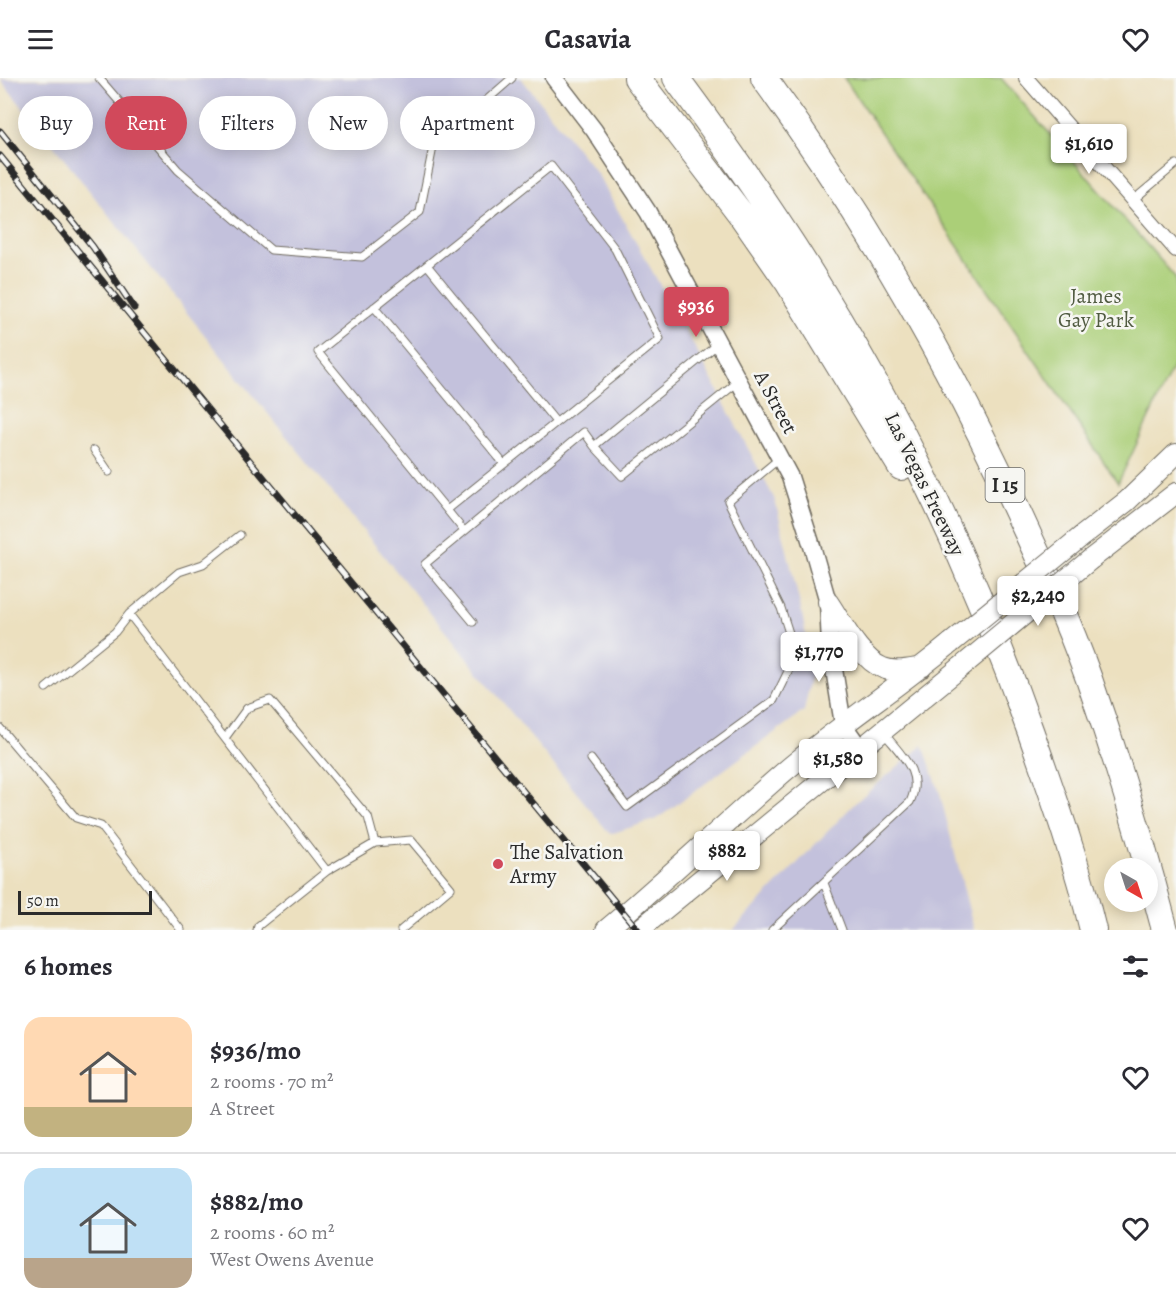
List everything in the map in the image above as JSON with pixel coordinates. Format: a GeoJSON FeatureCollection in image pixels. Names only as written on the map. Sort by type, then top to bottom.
{"type":"FeatureCollection","features":[{"type":"Feature","properties":{"kind":"highway"},"geometry":{"type":"LineString","coordinates":[[637,78],[734,204],[788,282],[929,512],[978,597]]}},
{"type":"Feature","properties":{"kind":"highway","name":"Las Vegas Freeway"},"geometry":{"type":"LineString","coordinates":[[676,78],[756,190],[824,294],[876,384],[905,441],[978,597],[1014,684],[1066,835],[1093,930]]}},
{"type":"Feature","properties":{"kind":"highway","name":"I 15"},"geometry":{"type":"LineString","coordinates":[[764,78],[850,204],[903,291],[939,352],[997,468],[1063,612],[1089,678],[1124,784],[1165,930]]}},
{"type":"Feature","properties":{"kind":"main road"},"geometry":{"type":"LineString","coordinates":[[606,930],[784,772],[843,724],[922,667],[1127,501],[1176,454]]}},
{"type":"Feature","properties":{"kind":"main road"},"geometry":{"type":"LineString","coordinates":[[639,930],[1091,559],[1176,493]]}},
{"type":"Feature","properties":{"kind":"main road"},"geometry":{"type":"LineString","coordinates":[[828,602],[866,657],[883,668],[902,670],[922,667]]}},
{"type":"Feature","properties":{"kind":"street","name":"A Street"},"geometry":{"type":"LineString","coordinates":[[554,78],[620,166],[648,212],[790,477],[828,602],[830,645],[843,724],[861,748]]}},
{"type":"Feature","properties":{"kind":"street"},"geometry":{"type":"LineString","coordinates":[[1033,80],[1132,201],[1176,250]]}},
{"type":"Feature","properties":{"kind":"lane"},"geometry":{"type":"LineString","coordinates":[[99,78],[178,170],[271,250],[362,257],[420,212],[433,147],[512,78]]}},
{"type":"Feature","properties":{"kind":"lane"},"geometry":{"type":"LineString","coordinates":[[1132,201],[1176,164]]}},
{"type":"Feature","properties":{"kind":"lane"},"geometry":{"type":"LineString","coordinates":[[447,510],[660,339],[615,249],[551,166],[318,352],[464,531]]}},
{"type":"Feature","properties":{"kind":"lane"},"geometry":{"type":"LineString","coordinates":[[427,265],[556,422]]}},
{"type":"Feature","properties":{"kind":"lane"},"geometry":{"type":"LineString","coordinates":[[375,307],[504,464]]}},
{"type":"Feature","properties":{"kind":"lane"},"geometry":{"type":"LineString","coordinates":[[594,446],[719,344]]}},
{"type":"Feature","properties":{"kind":"lane"},"geometry":{"type":"LineString","coordinates":[[473,622],[425,564],[584,432],[622,476],[739,381]]}},
{"type":"Feature","properties":{"kind":"lane"},"geometry":{"type":"LineString","coordinates":[[94,450],[109,472]]}},
{"type":"Feature","properties":{"kind":"lane"},"geometry":{"type":"LineString","coordinates":[[591,759],[627,807],[774,700],[795,655],[782,608],[728,501],[780,458]]}},
{"type":"Feature","properties":{"kind":"lane"},"geometry":{"type":"LineString","coordinates":[[46,688],[115,632],[129,614],[179,572],[203,564],[240,535]]}},
{"type":"Feature","properties":{"kind":"lane"},"geometry":{"type":"LineString","coordinates":[[129,614],[327,871]]}},
{"type":"Feature","properties":{"kind":"lane"},"geometry":{"type":"LineString","coordinates":[[225,738],[248,708],[270,700],[368,818],[375,843]]}},
{"type":"Feature","properties":{"kind":"lane"},"geometry":{"type":"LineString","coordinates":[[0,728],[76,818],[101,826],[181,930]]}},
{"type":"Feature","properties":{"kind":"lane"},"geometry":{"type":"LineString","coordinates":[[772,930],[910,802],[916,790],[915,774],[882,730]]}},
{"type":"Feature","properties":{"kind":"lane"},"geometry":{"type":"LineString","coordinates":[[257,930],[258,926],[327,871],[375,843],[411,840],[451,888],[401,930]]}},
{"type":"Feature","properties":{"kind":"lane"},"geometry":{"type":"LineString","coordinates":[[824,883],[842,930]]}},
{"type":"Feature","properties":{"kind":"shaded area"},"geometry":{"type":"Polygon","coordinates":[[[521,78],[598,175],[690,338],[775,500],[802,613],[812,673],[804,711],[657,819],[610,834],[57,150],[93,150],[93,96],[18,96],[18,102],[0,79],[521,78]]]}},
{"type":"Feature","properties":{"kind":"shaded area"},"geometry":{"type":"Polygon","coordinates":[[[923,745],[939,790],[974,930],[733,930],[856,802],[923,745]]]}},
{"type":"Feature","properties":{"kind":"green space","name":"James Gay Park"},"geometry":{"type":"Polygon","coordinates":[[[844,78],[1001,78],[1176,278],[1176,361],[1118,483],[844,78]]]}},
{"type":"Feature","properties":{"kind":"railway"},"geometry":{"type":"LineString","coordinates":[[0,131],[93,247],[134,308]]}},
{"type":"Feature","properties":{"kind":"railway"},"geometry":{"type":"LineString","coordinates":[[0,156],[638,930]]}},
{"type":"Feature","properties":{"kind":"place","name":"The Salvation Army"},"geometry":{"type":"Point","coordinates":[498,864]}}]}
